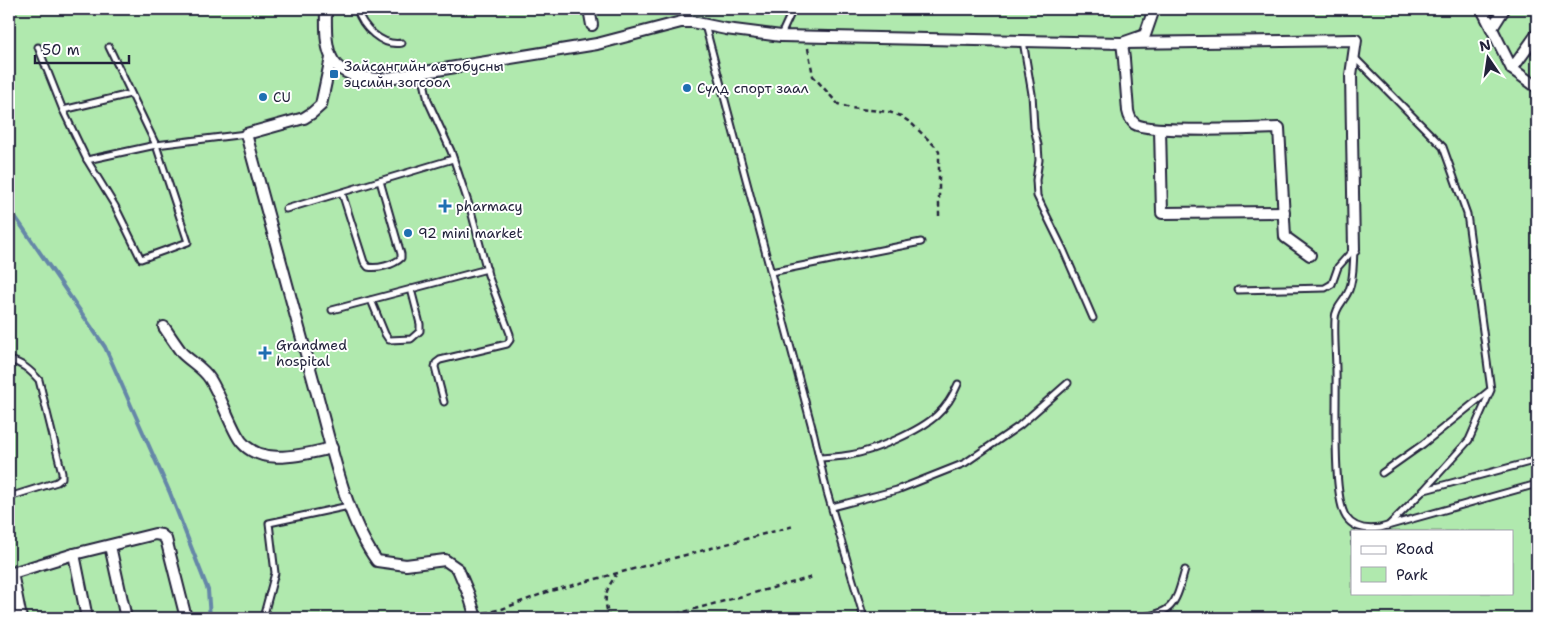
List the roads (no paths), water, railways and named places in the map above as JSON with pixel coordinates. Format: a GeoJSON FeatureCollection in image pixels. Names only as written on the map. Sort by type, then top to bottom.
{"type":"FeatureCollection","features":[{"type":"Feature","properties":{"kind":"street"},"geometry":{"type":"LineString","coordinates":[[326,9],[325,37],[331,58],[339,68],[348,74],[382,79],[597,44],[680,22],[781,36],[1122,43],[1356,40],[1351,74],[1354,250]]}},
{"type":"Feature","properties":{"kind":"street"},"geometry":{"type":"LineString","coordinates":[[589,9],[592,25]]}},
{"type":"Feature","properties":{"kind":"street"},"geometry":{"type":"LineString","coordinates":[[1122,43],[1145,35],[1154,9]]}},
{"type":"Feature","properties":{"kind":"street"},"geometry":{"type":"LineString","coordinates":[[1482,9],[1512,69],[1537,88]]}},
{"type":"Feature","properties":{"kind":"street"},"geometry":{"type":"LineString","coordinates":[[1492,28],[1504,9]]}},
{"type":"Feature","properties":{"kind":"street"},"geometry":{"type":"LineString","coordinates":[[1512,69],[1537,34]]}},
{"type":"Feature","properties":{"kind":"street"},"geometry":{"type":"LineString","coordinates":[[1122,43],[1129,118],[1136,125],[1160,129],[1279,128],[1285,237],[1310,255]]}},
{"type":"Feature","properties":{"kind":"street"},"geometry":{"type":"LineString","coordinates":[[331,58],[321,105],[304,118],[246,134],[349,506],[368,549],[377,561],[406,565],[446,560],[458,569],[476,616]]}},
{"type":"Feature","properties":{"kind":"street"},"geometry":{"type":"LineString","coordinates":[[1160,129],[1162,213],[1284,212]]}},
{"type":"Feature","properties":{"kind":"street"},"geometry":{"type":"LineString","coordinates":[[164,328],[183,353],[203,370],[210,380],[238,437],[249,450],[268,457],[304,454],[332,448]]}},
{"type":"Feature","properties":{"kind":"street"},"geometry":{"type":"LineString","coordinates":[[21,618],[10,574],[74,554],[155,534],[161,535],[166,539],[186,618]]}},
{"type":"Feature","properties":{"kind":"street"},"geometry":{"type":"LineString","coordinates":[[110,546],[126,618]]}},
{"type":"Feature","properties":{"kind":"street"},"geometry":{"type":"LineString","coordinates":[[74,554],[87,618]]}},
{"type":"Feature","properties":{"kind":"lane"},"geometry":{"type":"LineString","coordinates":[[357,9],[364,23],[385,42],[402,43]]}},
{"type":"Feature","properties":{"kind":"lane"},"geometry":{"type":"LineString","coordinates":[[781,36],[793,9]]}},
{"type":"Feature","properties":{"kind":"lane"},"geometry":{"type":"LineString","coordinates":[[705,24],[832,507],[864,618]]}},
{"type":"Feature","properties":{"kind":"lane"},"geometry":{"type":"LineString","coordinates":[[1023,40],[1030,76],[1034,128],[1039,153],[1036,180],[1037,196],[1063,248],[1093,318]]}},
{"type":"Feature","properties":{"kind":"lane"},"geometry":{"type":"LineString","coordinates":[[38,47],[63,110],[86,160],[115,206],[141,259],[188,242],[156,145],[109,47]]}},
{"type":"Feature","properties":{"kind":"lane"},"geometry":{"type":"LineString","coordinates":[[1353,56],[1443,148],[1467,214],[1490,390],[1469,440],[1424,490],[1388,526]]}},
{"type":"Feature","properties":{"kind":"lane"},"geometry":{"type":"LineString","coordinates":[[422,72],[428,100],[454,160],[487,269],[510,334],[510,340],[507,344],[440,360],[436,363],[435,367],[444,402]]}},
{"type":"Feature","properties":{"kind":"lane"},"geometry":{"type":"LineString","coordinates":[[63,110],[130,94]]}},
{"type":"Feature","properties":{"kind":"lane"},"geometry":{"type":"LineString","coordinates":[[86,160],[156,145],[246,134]]}},
{"type":"Feature","properties":{"kind":"lane"},"geometry":{"type":"LineString","coordinates":[[286,209],[454,160]]}},
{"type":"Feature","properties":{"kind":"lane"},"geometry":{"type":"LineString","coordinates":[[342,193],[364,262],[368,268],[374,269],[396,262],[401,258],[380,182]]}},
{"type":"Feature","properties":{"kind":"lane"},"geometry":{"type":"LineString","coordinates":[[771,272],[920,242]]}},
{"type":"Feature","properties":{"kind":"lane"},"geometry":{"type":"LineString","coordinates":[[1238,290],[1325,288],[1332,284],[1338,267],[1354,250]]}},
{"type":"Feature","properties":{"kind":"lane"},"geometry":{"type":"LineString","coordinates":[[1354,250],[1351,285],[1337,308],[1334,319],[1337,477],[1341,507],[1351,523],[1364,528],[1388,526],[1537,484]]}},
{"type":"Feature","properties":{"kind":"lane"},"geometry":{"type":"LineString","coordinates":[[332,310],[487,269]]}},
{"type":"Feature","properties":{"kind":"lane"},"geometry":{"type":"LineString","coordinates":[[371,300],[389,340],[411,338],[420,330],[420,324],[411,289]]}},
{"type":"Feature","properties":{"kind":"lane"},"geometry":{"type":"LineString","coordinates":[[9,360],[18,362],[39,380],[62,478],[57,482],[9,497]]}},
{"type":"Feature","properties":{"kind":"lane"},"geometry":{"type":"LineString","coordinates":[[832,507],[897,490],[965,463],[1019,426],[1068,382]]}},
{"type":"Feature","properties":{"kind":"lane"},"geometry":{"type":"LineString","coordinates":[[820,458],[852,455],[888,444],[937,416],[952,399],[958,384]]}},
{"type":"Feature","properties":{"kind":"lane"},"geometry":{"type":"LineString","coordinates":[[1382,473],[1423,444],[1490,390]]}},
{"type":"Feature","properties":{"kind":"lane"},"geometry":{"type":"LineString","coordinates":[[1424,490],[1537,460]]}},
{"type":"Feature","properties":{"kind":"lane"},"geometry":{"type":"LineString","coordinates":[[263,618],[275,573],[269,523],[349,506]]}},
{"type":"Feature","properties":{"kind":"lane"},"geometry":{"type":"LineString","coordinates":[[1137,618],[1162,613],[1170,608],[1177,600],[1185,570]]}},
{"type":"Feature","properties":{"kind":"waterway"},"geometry":{"type":"LineString","coordinates":[[9,203],[14,215],[105,347],[170,493],[208,590],[210,618]]}},
{"type":"Feature","properties":{"kind":"place","name":"Зайсангийн автобусны эцсийн зогсоол"},"geometry":{"type":"Point","coordinates":[334,74]}},
{"type":"Feature","properties":{"kind":"place","name":"Сүлд спорт заал"},"geometry":{"type":"Point","coordinates":[687,88]}},
{"type":"Feature","properties":{"kind":"place","name":"CU"},"geometry":{"type":"Point","coordinates":[263,97]}},
{"type":"Feature","properties":{"kind":"place","name":"pharmacy"},"geometry":{"type":"Point","coordinates":[445,206]}},
{"type":"Feature","properties":{"kind":"place","name":"92 mini market"},"geometry":{"type":"Point","coordinates":[408,233]}},
{"type":"Feature","properties":{"kind":"place","name":"Grandmed hospital"},"geometry":{"type":"Point","coordinates":[265,353]}}]}
